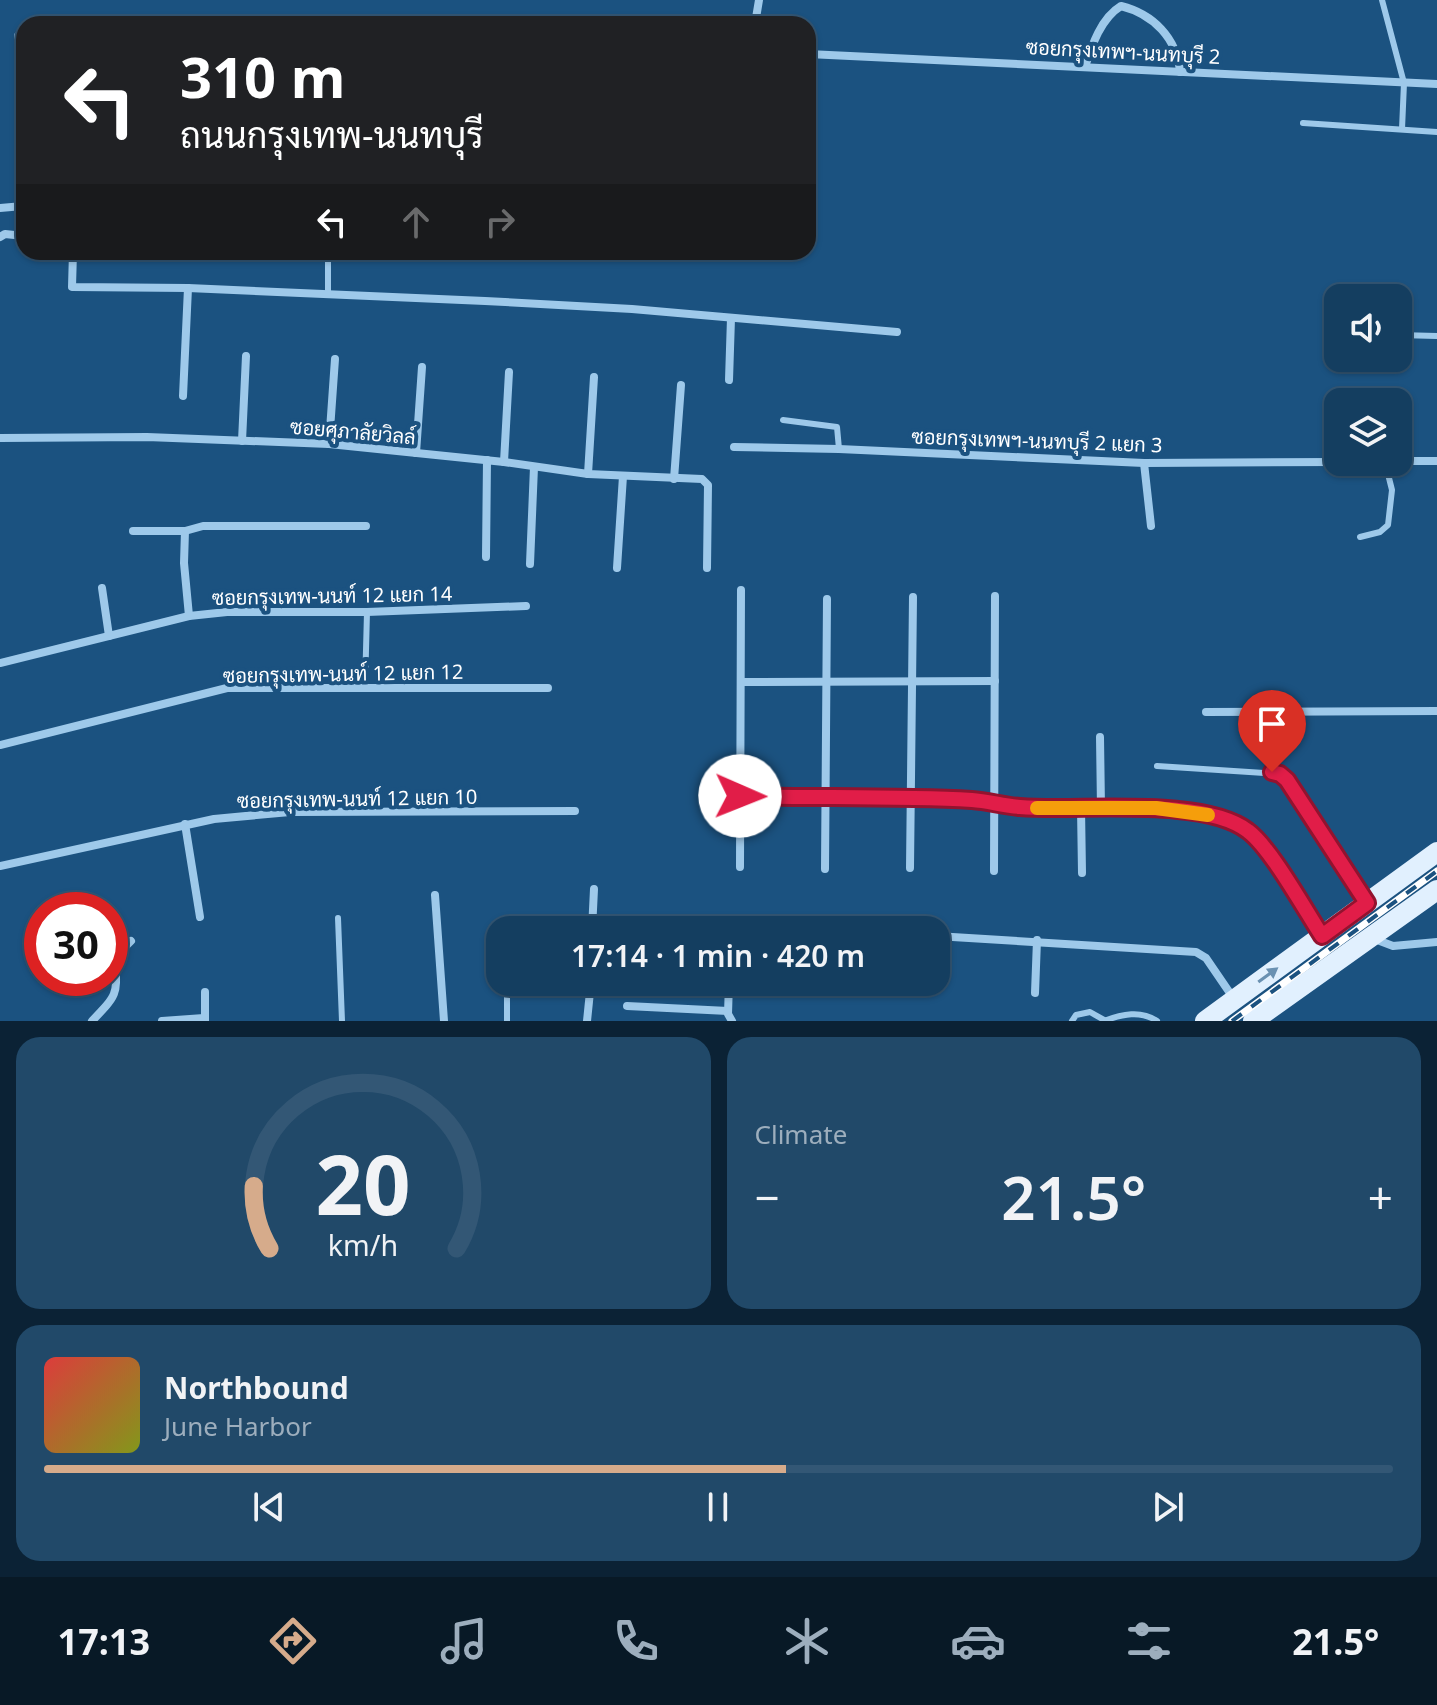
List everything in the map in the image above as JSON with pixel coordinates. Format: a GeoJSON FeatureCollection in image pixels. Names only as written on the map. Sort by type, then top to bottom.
{"type":"FeatureCollection","features":[{"type":"Feature","properties":{"kind":"main road"},"geometry":{"type":"LineString","coordinates":[[1205,1021],[1437,852]]}},
{"type":"Feature","properties":{"kind":"main road"},"geometry":{"type":"LineString","coordinates":[[1259,1019],[1429,896],[1403,877]]}},
{"type":"Feature","properties":{"kind":"street"},"geometry":{"type":"LineString","coordinates":[[1085,67],[1092,44],[1105,22],[1121,6],[1151,19],[1162,28],[1177,55],[1180,72]]}},
{"type":"Feature","properties":{"kind":"street","name":"ซอยกรุงเทพฯ-นนทบุรี 2"},"geometry":{"type":"LineString","coordinates":[[816,54],[1437,84]]}},
{"type":"Feature","properties":{"kind":"street"},"geometry":{"type":"LineString","coordinates":[[73,260],[72,287],[188,288],[499,301],[897,332]]}},
{"type":"Feature","properties":{"kind":"street"},"geometry":{"type":"LineString","coordinates":[[183,396],[188,288]]}},
{"type":"Feature","properties":{"kind":"street"},"geometry":{"type":"LineString","coordinates":[[729,380],[731,318]]}},
{"type":"Feature","properties":{"kind":"street"},"geometry":{"type":"LineString","coordinates":[[242,441],[246,356]]}},
{"type":"Feature","properties":{"kind":"street"},"geometry":{"type":"LineString","coordinates":[[329,444],[335,359]]}},
{"type":"Feature","properties":{"kind":"street"},"geometry":{"type":"LineString","coordinates":[[416,453],[422,367]]}},
{"type":"Feature","properties":{"kind":"street"},"geometry":{"type":"LineString","coordinates":[[504,462],[509,372]]}},
{"type":"Feature","properties":{"kind":"street"},"geometry":{"type":"LineString","coordinates":[[588,474],[594,377]]}},
{"type":"Feature","properties":{"kind":"street"},"geometry":{"type":"LineString","coordinates":[[674,479],[681,385]]}},
{"type":"Feature","properties":{"kind":"street","name":"ซอยศุภาลัยวิลล์"},"geometry":{"type":"LineString","coordinates":[[0,438],[147,437],[329,444],[588,474],[702,479],[708,485],[707,568]]}},
{"type":"Feature","properties":{"kind":"street","name":"ซอยกรุงเทพฯ-นนทบุรี 2 แยก 3"},"geometry":{"type":"LineString","coordinates":[[734,447],[1144,463],[1324,462]]}},
{"type":"Feature","properties":{"kind":"street"},"geometry":{"type":"LineString","coordinates":[[486,557],[487,460]]}},
{"type":"Feature","properties":{"kind":"street"},"geometry":{"type":"LineString","coordinates":[[1412,461],[1437,461]]}},
{"type":"Feature","properties":{"kind":"street"},"geometry":{"type":"LineString","coordinates":[[1144,463],[1151,526]]}},
{"type":"Feature","properties":{"kind":"street"},"geometry":{"type":"LineString","coordinates":[[530,564],[534,467]]}},
{"type":"Feature","properties":{"kind":"street"},"geometry":{"type":"LineString","coordinates":[[617,568],[623,476]]}},
{"type":"Feature","properties":{"kind":"street"},"geometry":{"type":"LineString","coordinates":[[133,531],[185,531],[203,526],[366,526]]}},
{"type":"Feature","properties":{"kind":"street"},"geometry":{"type":"LineString","coordinates":[[185,531],[184,563],[189,616]]}},
{"type":"Feature","properties":{"kind":"street"},"geometry":{"type":"LineString","coordinates":[[102,588],[109,636]]}},
{"type":"Feature","properties":{"kind":"street"},"geometry":{"type":"LineString","coordinates":[[740,867],[741,590]]}},
{"type":"Feature","properties":{"kind":"street"},"geometry":{"type":"LineString","coordinates":[[994,871],[995,596]]}},
{"type":"Feature","properties":{"kind":"street"},"geometry":{"type":"LineString","coordinates":[[910,868],[913,597]]}},
{"type":"Feature","properties":{"kind":"street"},"geometry":{"type":"LineString","coordinates":[[825,869],[827,599]]}},
{"type":"Feature","properties":{"kind":"street","name":"ซอยกรุงเทพ-นนท์ 12 แยก 14"},"geometry":{"type":"LineString","coordinates":[[0,663],[189,616],[227,612],[367,612],[526,606]]}},
{"type":"Feature","properties":{"kind":"street"},"geometry":{"type":"LineString","coordinates":[[741,682],[995,681]]}},
{"type":"Feature","properties":{"kind":"street","name":"ซอยกรุงเทพ-นนท์ 12 แยก 12"},"geometry":{"type":"LineString","coordinates":[[0,745],[227,688],[548,688]]}},
{"type":"Feature","properties":{"kind":"street"},"geometry":{"type":"LineString","coordinates":[[1206,712],[1437,711]]}},
{"type":"Feature","properties":{"kind":"street"},"geometry":{"type":"LineString","coordinates":[[1100,737],[1101,808]]}},
{"type":"Feature","properties":{"kind":"street"},"geometry":{"type":"LineString","coordinates":[[740,796],[976,800],[1020,807],[1156,808],[1206,814],[1226,819],[1249,831],[1322,936]]}},
{"type":"Feature","properties":{"kind":"street"},"geometry":{"type":"LineString","coordinates":[[1081,808],[1082,873]]}},
{"type":"Feature","properties":{"kind":"street","name":"ซอยกรุงเทพ-นนท์ 12 แยก 10"},"geometry":{"type":"LineString","coordinates":[[0,866],[214,819],[290,812],[575,811]]}},
{"type":"Feature","properties":{"kind":"street"},"geometry":{"type":"LineString","coordinates":[[185,824],[200,917]]}},
{"type":"Feature","properties":{"kind":"street"},"geometry":{"type":"LineString","coordinates":[[593,916],[594,889]]}},
{"type":"Feature","properties":{"kind":"street"},"geometry":{"type":"LineString","coordinates":[[435,895],[444,1021]]}},
{"type":"Feature","properties":{"kind":"street"},"geometry":{"type":"LineString","coordinates":[[950,937],[1196,952],[1206,958],[1234,999]]}},
{"type":"Feature","properties":{"kind":"street"},"geometry":{"type":"LineString","coordinates":[[1369,937],[1393,946],[1437,942]]}},
{"type":"Feature","properties":{"kind":"street"},"geometry":{"type":"LineString","coordinates":[[1035,993],[1037,940]]}},
{"type":"Feature","properties":{"kind":"street"},"geometry":{"type":"LineString","coordinates":[[92,1021],[115,996],[118,982],[115,957],[131,941]]}},
{"type":"Feature","properties":{"kind":"street"},"geometry":{"type":"LineString","coordinates":[[162,1021],[205,1020],[205,992]]}},
{"type":"Feature","properties":{"kind":"street"},"geometry":{"type":"LineString","coordinates":[[587,1021],[590,996]]}},
{"type":"Feature","properties":{"kind":"street"},"geometry":{"type":"LineString","coordinates":[[729,996],[728,1011],[732,1021]]}},
{"type":"Feature","properties":{"kind":"street"},"geometry":{"type":"LineString","coordinates":[[627,1006],[728,1011]]}},
{"type":"Feature","properties":{"kind":"lane"},"geometry":{"type":"LineString","coordinates":[[1382,0],[1404,83],[1402,129]]}},
{"type":"Feature","properties":{"kind":"lane"},"geometry":{"type":"LineString","coordinates":[[1303,123],[1437,132]]}},
{"type":"Feature","properties":{"kind":"lane"},"geometry":{"type":"LineString","coordinates":[[328,260],[328,295]]}},
{"type":"Feature","properties":{"kind":"lane"},"geometry":{"type":"LineString","coordinates":[[1412,335],[1437,336]]}},
{"type":"Feature","properties":{"kind":"lane"},"geometry":{"type":"LineString","coordinates":[[783,420],[837,427],[840,429],[839,449]]}},
{"type":"Feature","properties":{"kind":"lane"},"geometry":{"type":"LineString","coordinates":[[1360,537],[1380,532],[1388,525],[1392,490],[1388,476]]}},
{"type":"Feature","properties":{"kind":"lane"},"geometry":{"type":"LineString","coordinates":[[365,688],[367,612]]}},
{"type":"Feature","properties":{"kind":"lane"},"geometry":{"type":"LineString","coordinates":[[1157,766],[1280,774],[1287,780],[1367,903]]}},
{"type":"Feature","properties":{"kind":"lane"},"geometry":{"type":"LineString","coordinates":[[338,918],[342,1021]]}},
{"type":"Feature","properties":{"kind":"lane"},"geometry":{"type":"LineString","coordinates":[[507,996],[507,1021]]}},
{"type":"Feature","properties":{"kind":"lane"},"geometry":{"type":"LineString","coordinates":[[1072,1021],[1076,1015],[1090,1012],[1105,1021],[1125,1014],[1144,1015],[1157,1021]]}},
{"type":"Feature","properties":{"kind":"railway"},"geometry":{"type":"LineString","coordinates":[[1232,1021],[1437,871]]}},
{"type":"Feature","properties":{"kind":"slow traffic"},"geometry":{"type":"LineString","coordinates":[[1037,808],[1156,808],[1208,815]]}},
{"type":"Feature","properties":{"kind":"route"},"geometry":{"type":"LineString","coordinates":[[740,796],[976,800],[1020,807],[1156,808],[1206,814],[1226,819],[1249,831],[1322,936],[1367,903],[1287,780],[1272,772]]}}]}
